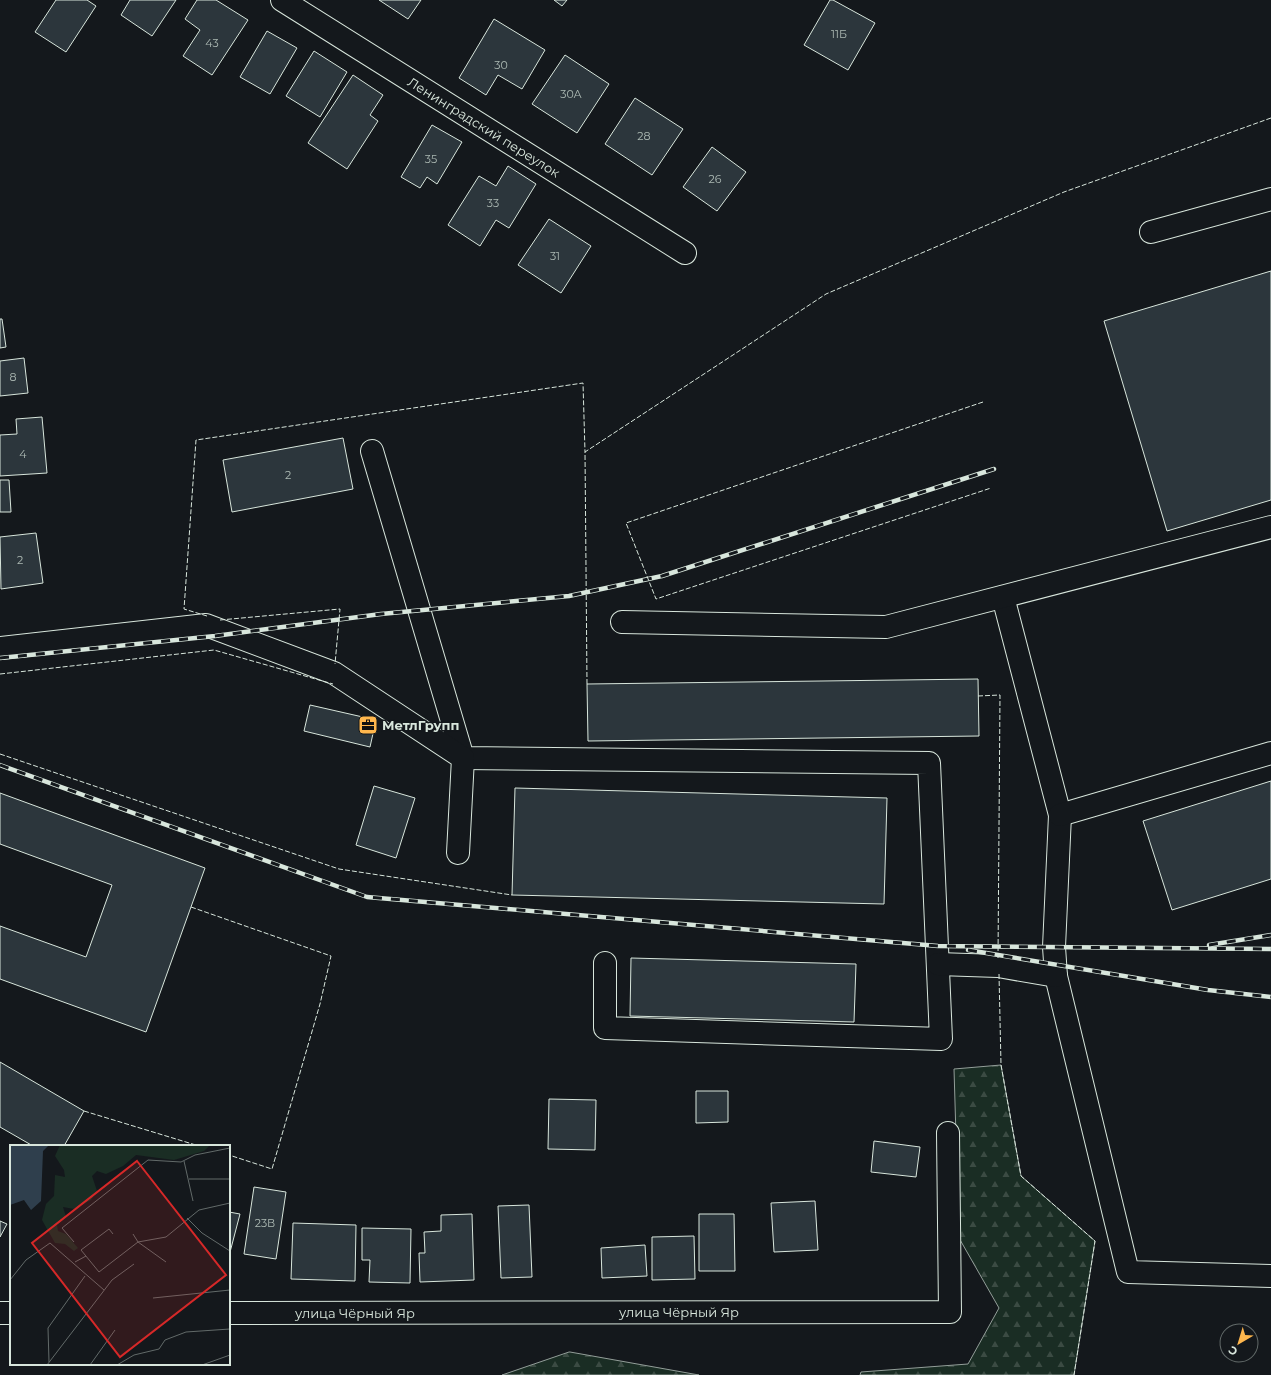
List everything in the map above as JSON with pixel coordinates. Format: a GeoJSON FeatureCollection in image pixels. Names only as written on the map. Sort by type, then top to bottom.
{"type":"FeatureCollection","features":[{"type":"Feature","properties":{"kind":"street","name":"Ленинградский переулок"},"geometry":{"type":"LineString","coordinates":[[282,0],[685,253]]}},
{"type":"Feature","properties":{"kind":"street"},"geometry":{"type":"LineString","coordinates":[[1151,232],[1271,199]]}},
{"type":"Feature","properties":{"kind":"street"},"geometry":{"type":"LineString","coordinates":[[372,452],[464,758],[458,853]]}},
{"type":"Feature","properties":{"kind":"street"},"geometry":{"type":"LineString","coordinates":[[622,622],[886,627],[1271,527]]}},
{"type":"Feature","properties":{"kind":"street"},"geometry":{"type":"LineString","coordinates":[[1003,597],[1060,815],[1054,946],[1056,976],[1128,1272],[1271,1276]]}},
{"type":"Feature","properties":{"kind":"street"},"geometry":{"type":"LineString","coordinates":[[0,648],[206,626],[334,673],[464,758],[930,763],[941,1039],[605,1028],[605,963]]}},
{"type":"Feature","properties":{"kind":"street"},"geometry":{"type":"LineString","coordinates":[[1060,815],[1271,753]]}},
{"type":"Feature","properties":{"kind":"street"},"geometry":{"type":"LineString","coordinates":[[938,964],[998,966],[1056,976]]}},
{"type":"Feature","properties":{"kind":"street","name":"улица Чёрный Яр"},"geometry":{"type":"LineString","coordinates":[[230,1313],[950,1312],[948,1133]]}},
{"type":"Feature","properties":{"kind":"green space"},"geometry":{"type":"Polygon","coordinates":[[[1001,1065],[1021,1176],[1095,1241],[1074,1375],[860,1375],[861,1372],[968,1364],[999,1308],[959,1238],[954,1069],[1001,1065]]]}},
{"type":"Feature","properties":{"kind":"green space"},"geometry":{"type":"Polygon","coordinates":[[[570,1352],[699,1375],[502,1375],[570,1352]]]}},
{"type":"Feature","properties":{"kind":"building"},"geometry":{"type":"Polygon","coordinates":[[[56,0],[87,0],[96,6],[66,52],[35,32],[56,0]]]}},
{"type":"Feature","properties":{"kind":"building"},"geometry":{"type":"Polygon","coordinates":[[[130,0],[176,0],[152,36],[121,15],[130,0]]]}},
{"type":"Feature","properties":{"kind":"building"},"geometry":{"type":"Polygon","coordinates":[[[197,0],[216,0],[248,20],[212,75],[183,56],[200,30],[185,19],[197,0]]]}},
{"type":"Feature","properties":{"kind":"building"},"geometry":{"type":"Polygon","coordinates":[[[379,0],[421,0],[408,19],[379,0]]]}},
{"type":"Feature","properties":{"kind":"building"},"geometry":{"type":"Polygon","coordinates":[[[554,0],[567,0],[562,6],[554,0]]]}},
{"type":"Feature","properties":{"kind":"building"},"geometry":{"type":"Polygon","coordinates":[[[830,0],[833,0],[875,23],[848,70],[804,45],[830,0]]]}},
{"type":"Feature","properties":{"kind":"building"},"geometry":{"type":"Polygon","coordinates":[[[494,19],[545,50],[522,89],[498,75],[486,95],[459,78],[494,19]]]}},
{"type":"Feature","properties":{"kind":"building"},"geometry":{"type":"Polygon","coordinates":[[[267,31],[297,48],[270,94],[240,77],[267,31]]]}},
{"type":"Feature","properties":{"kind":"building"},"geometry":{"type":"Polygon","coordinates":[[[314,51],[347,72],[320,117],[286,96],[314,51]]]}},
{"type":"Feature","properties":{"kind":"building"},"geometry":{"type":"Polygon","coordinates":[[[565,55],[609,84],[577,133],[532,104],[565,55]]]}},
{"type":"Feature","properties":{"kind":"building"},"geometry":{"type":"Polygon","coordinates":[[[353,75],[383,95],[370,115],[378,121],[347,169],[308,143],[353,75]]]}},
{"type":"Feature","properties":{"kind":"building"},"geometry":{"type":"Polygon","coordinates":[[[635,98],[683,129],[652,175],[605,144],[635,98]]]}},
{"type":"Feature","properties":{"kind":"building"},"geometry":{"type":"Polygon","coordinates":[[[432,125],[462,142],[437,184],[427,177],[420,188],[401,177],[432,125]]]}},
{"type":"Feature","properties":{"kind":"building"},"geometry":{"type":"Polygon","coordinates":[[[712,147],[746,172],[717,211],[683,187],[712,147]]]}},
{"type":"Feature","properties":{"kind":"building"},"geometry":{"type":"Polygon","coordinates":[[[508,166],[536,184],[509,228],[496,220],[480,246],[448,225],[479,176],[496,186],[508,166]]]}},
{"type":"Feature","properties":{"kind":"building"},"geometry":{"type":"Polygon","coordinates":[[[549,219],[591,246],[561,293],[518,265],[549,219]]]}},
{"type":"Feature","properties":{"kind":"building"},"geometry":{"type":"Polygon","coordinates":[[[1271,271],[1271,500],[1167,531],[1104,321],[1271,271]]]}},
{"type":"Feature","properties":{"kind":"building"},"geometry":{"type":"Polygon","coordinates":[[[0,319],[2,319],[6,347],[0,348],[0,319]]]}},
{"type":"Feature","properties":{"kind":"building"},"geometry":{"type":"Polygon","coordinates":[[[24,358],[28,393],[0,396],[0,361],[24,358]]]}},
{"type":"Feature","properties":{"kind":"building"},"geometry":{"type":"Polygon","coordinates":[[[42,417],[47,473],[0,476],[0,435],[17,434],[16,419],[42,417]]]}},
{"type":"Feature","properties":{"kind":"building"},"geometry":{"type":"Polygon","coordinates":[[[343,438],[353,489],[232,512],[223,460],[343,438]]]}},
{"type":"Feature","properties":{"kind":"building"},"geometry":{"type":"Polygon","coordinates":[[[0,480],[9,480],[11,512],[0,512],[0,480]]]}},
{"type":"Feature","properties":{"kind":"building"},"geometry":{"type":"Polygon","coordinates":[[[36,533],[43,583],[1,589],[0,537],[36,533]]]}},
{"type":"Feature","properties":{"kind":"building"},"geometry":{"type":"Polygon","coordinates":[[[978,679],[979,736],[588,741],[587,684],[978,679]]]}},
{"type":"Feature","properties":{"kind":"building"},"geometry":{"type":"Polygon","coordinates":[[[310,705],[376,720],[370,747],[304,731],[310,705]]]}},
{"type":"Feature","properties":{"kind":"building"},"geometry":{"type":"Polygon","coordinates":[[[1271,781],[1271,879],[1172,910],[1143,821],[1271,781]]]}},
{"type":"Feature","properties":{"kind":"building"},"geometry":{"type":"Polygon","coordinates":[[[374,786],[415,798],[396,858],[356,845],[374,786]]]}},
{"type":"Feature","properties":{"kind":"building"},"geometry":{"type":"Polygon","coordinates":[[[515,788],[887,798],[884,904],[512,895],[515,788]]]}},
{"type":"Feature","properties":{"kind":"building"},"geometry":{"type":"Polygon","coordinates":[[[0,793],[205,868],[146,1032],[0,979],[0,926],[86,957],[112,885],[0,844],[0,793]]]}},
{"type":"Feature","properties":{"kind":"building"},"geometry":{"type":"Polygon","coordinates":[[[631,958],[856,964],[854,1022],[630,1016],[631,958]]]}},
{"type":"Feature","properties":{"kind":"building"},"geometry":{"type":"Polygon","coordinates":[[[0,1062],[84,1111],[65,1145],[31,1145],[0,1127],[0,1062]]]}},
{"type":"Feature","properties":{"kind":"building"},"geometry":{"type":"Polygon","coordinates":[[[696,1091],[728,1091],[728,1122],[696,1123],[696,1091]]]}},
{"type":"Feature","properties":{"kind":"building"},"geometry":{"type":"Polygon","coordinates":[[[549,1099],[596,1100],[595,1150],[548,1149],[549,1099]]]}},
{"type":"Feature","properties":{"kind":"building"},"geometry":{"type":"Polygon","coordinates":[[[874,1141],[920,1147],[916,1177],[871,1172],[874,1141]]]}},
{"type":"Feature","properties":{"kind":"building"},"geometry":{"type":"Polygon","coordinates":[[[254,1187],[286,1192],[276,1259],[244,1254],[254,1187]]]}},
{"type":"Feature","properties":{"kind":"building"},"geometry":{"type":"Polygon","coordinates":[[[815,1201],[818,1250],[774,1252],[771,1203],[815,1201]]]}},
{"type":"Feature","properties":{"kind":"building"},"geometry":{"type":"Polygon","coordinates":[[[529,1205],[532,1277],[501,1278],[498,1206],[529,1205]]]}},
{"type":"Feature","properties":{"kind":"building"},"geometry":{"type":"Polygon","coordinates":[[[230,1212],[240,1214],[230,1252],[230,1212]]]}},
{"type":"Feature","properties":{"kind":"building"},"geometry":{"type":"Polygon","coordinates":[[[472,1214],[474,1280],[420,1282],[419,1253],[425,1253],[424,1232],[441,1231],[441,1215],[472,1214]]]}},
{"type":"Feature","properties":{"kind":"building"},"geometry":{"type":"Polygon","coordinates":[[[699,1214],[734,1214],[735,1271],[699,1271],[699,1214]]]}},
{"type":"Feature","properties":{"kind":"building"},"geometry":{"type":"Polygon","coordinates":[[[0,1221],[7,1224],[0,1237],[0,1221]]]}},
{"type":"Feature","properties":{"kind":"building"},"geometry":{"type":"Polygon","coordinates":[[[293,1223],[356,1225],[355,1281],[291,1279],[293,1223]]]}},
{"type":"Feature","properties":{"kind":"building"},"geometry":{"type":"Polygon","coordinates":[[[362,1228],[411,1229],[410,1283],[369,1282],[370,1260],[362,1260],[362,1228]]]}},
{"type":"Feature","properties":{"kind":"building"},"geometry":{"type":"Polygon","coordinates":[[[694,1236],[695,1279],[652,1280],[652,1237],[694,1236]]]}},
{"type":"Feature","properties":{"kind":"building"},"geometry":{"type":"Polygon","coordinates":[[[645,1245],[647,1276],[602,1278],[601,1248],[645,1245]]]}},
{"type":"Feature","properties":{"kind":"railway"},"geometry":{"type":"LineString","coordinates":[[0,658],[215,636],[381,614],[569,596],[662,576],[994,469]]}},
{"type":"Feature","properties":{"kind":"railway"},"geometry":{"type":"LineString","coordinates":[[0,765],[367,897],[938,946],[1271,949]]}},
{"type":"Feature","properties":{"kind":"railway"},"geometry":{"type":"LineString","coordinates":[[1209,945],[1271,935]]}},
{"type":"Feature","properties":{"kind":"railway"},"geometry":{"type":"LineString","coordinates":[[968,950],[1208,990],[1271,997]]}},
{"type":"Feature","properties":{"kind":"fence"},"geometry":{"type":"LineString","coordinates":[[587,684],[585,452],[826,294],[1064,192],[1271,118]]}},
{"type":"Feature","properties":{"kind":"fence"},"geometry":{"type":"LineString","coordinates":[[207,616],[184,609],[196,440],[583,383],[585,452]]}},
{"type":"Feature","properties":{"kind":"fence"},"geometry":{"type":"LineString","coordinates":[[983,402],[626,523],[656,599],[991,488]]}},
{"type":"Feature","properties":{"kind":"fence"},"geometry":{"type":"LineString","coordinates":[[220,620],[340,609],[335,664]]}},
{"type":"Feature","properties":{"kind":"fence"},"geometry":{"type":"LineString","coordinates":[[0,674],[214,650],[333,684]]}},
{"type":"Feature","properties":{"kind":"fence"},"geometry":{"type":"LineString","coordinates":[[978,696],[1000,695],[998,958]]}},
{"type":"Feature","properties":{"kind":"fence"},"geometry":{"type":"LineString","coordinates":[[0,754],[339,869],[512,895]]}},
{"type":"Feature","properties":{"kind":"fence"},"geometry":{"type":"LineString","coordinates":[[191,907],[331,956],[320,1004],[272,1169],[230,1155]]}},
{"type":"Feature","properties":{"kind":"fence"},"geometry":{"type":"LineString","coordinates":[[999,974],[1001,1065],[1021,1176],[1095,1241],[1074,1375]]}},
{"type":"Feature","properties":{"kind":"fence"},"geometry":{"type":"LineString","coordinates":[[84,1111],[196,1145]]}},
{"type":"Feature","properties":{"kind":"place","name":"МетлГрупп"},"geometry":{"type":"Point","coordinates":[368,725]}}]}
